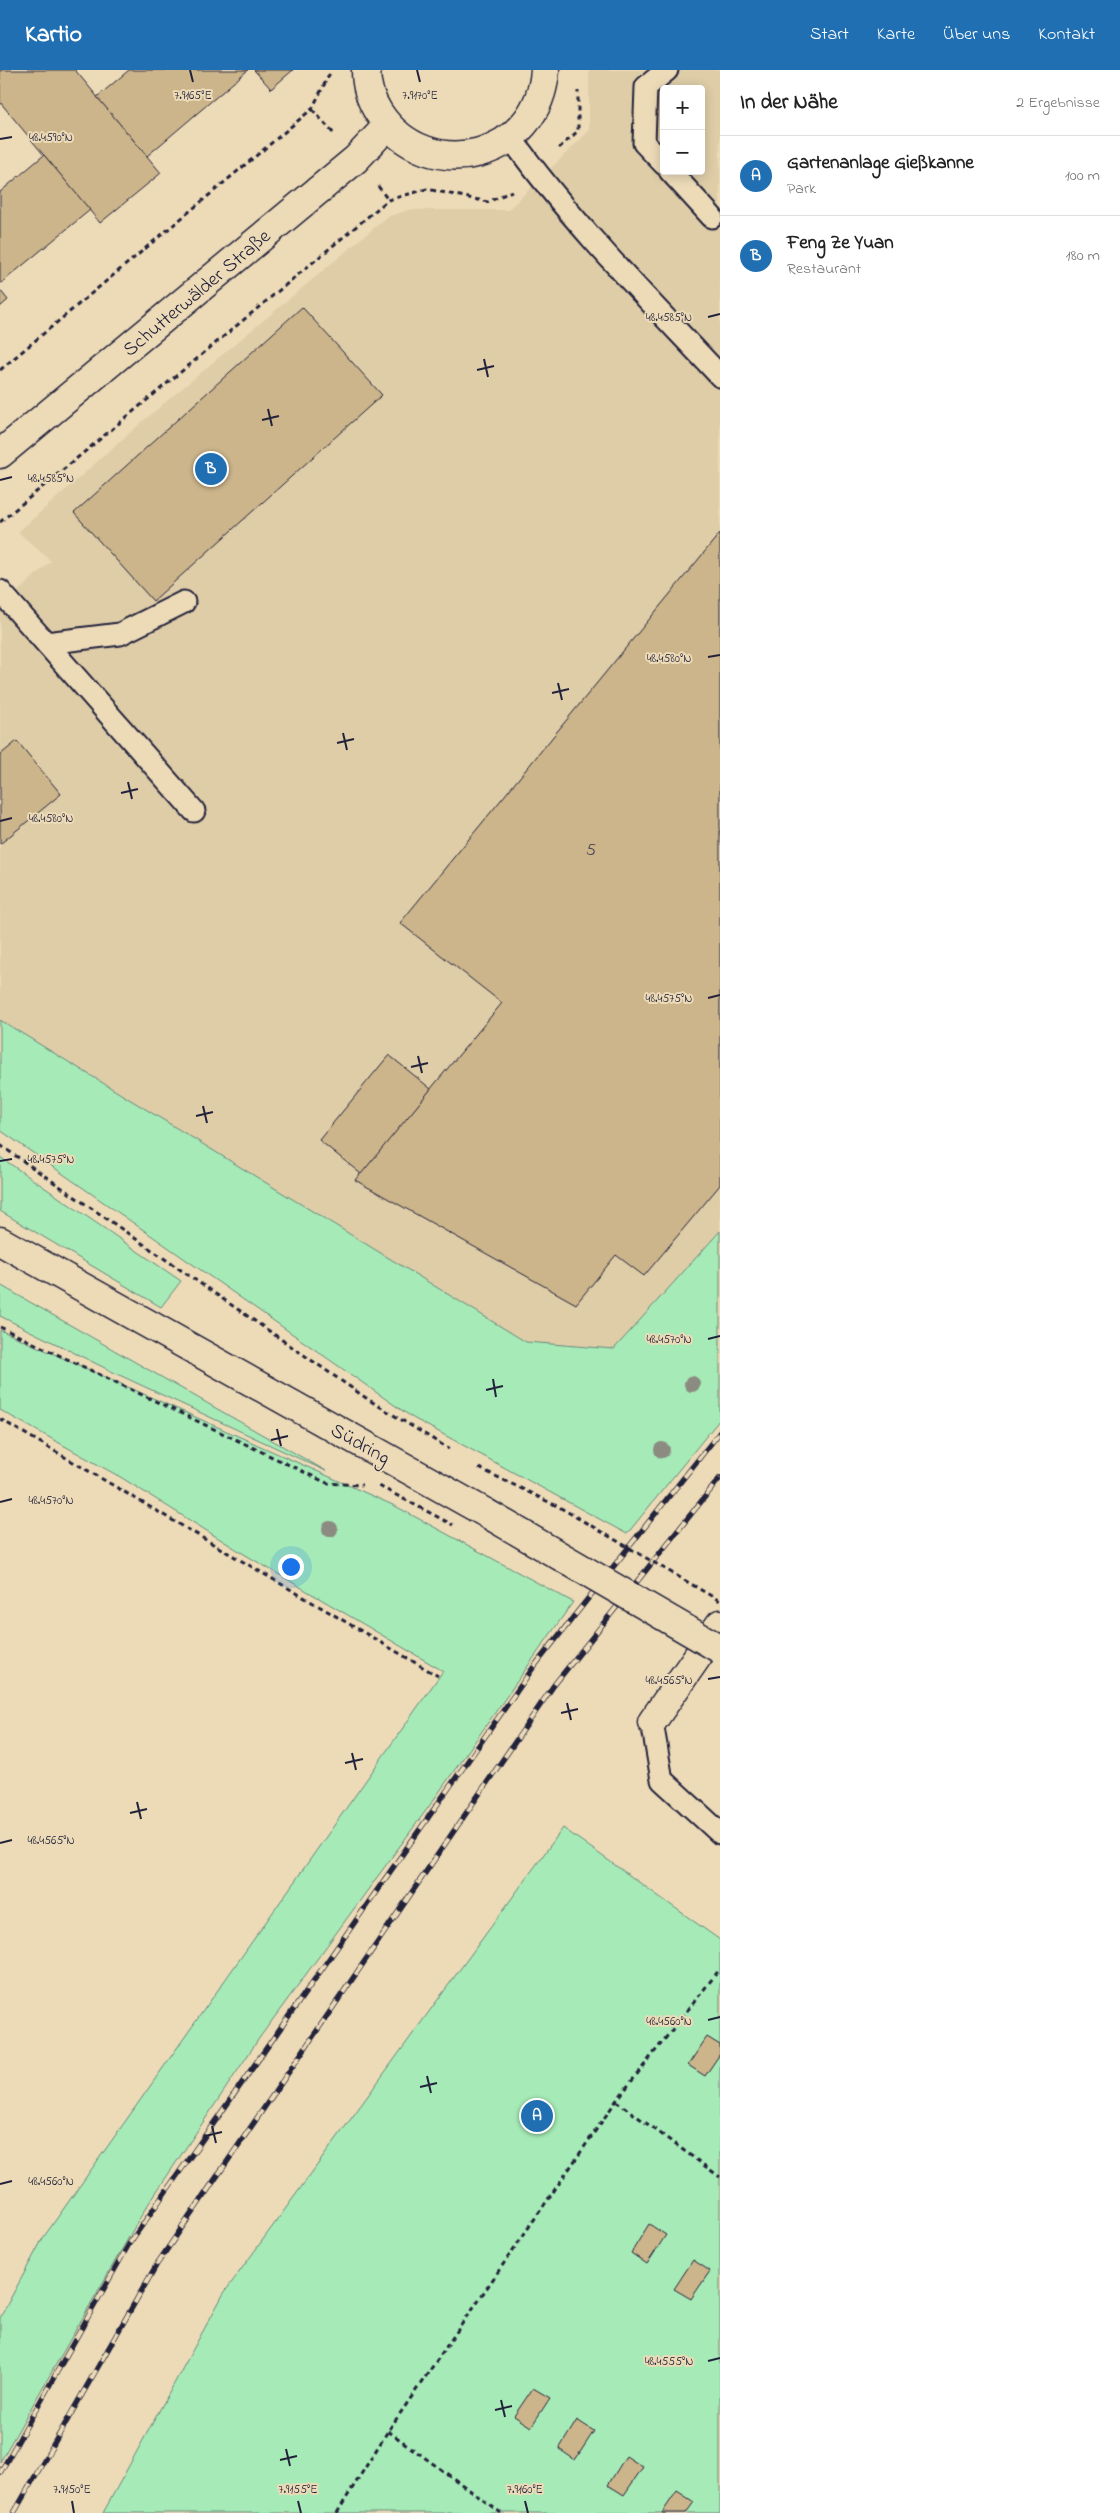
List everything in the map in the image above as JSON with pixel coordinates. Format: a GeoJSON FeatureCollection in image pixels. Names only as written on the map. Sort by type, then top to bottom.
{"type":"FeatureCollection","features":[{"type":"Feature","properties":{"kind":"street"},"geometry":{"type":"LineString","coordinates":[[366,70],[373,103],[388,126],[408,143],[433,154],[460,156],[487,151],[511,138],[532,115],[544,86],[545,70]]}},
{"type":"Feature","properties":{"kind":"street","name":"Schutterwälder Straße"},"geometry":{"type":"LineString","coordinates":[[0,454],[356,159],[388,126]]}},
{"type":"Feature","properties":{"kind":"street","name":"Südring"},"geometry":{"type":"LineString","coordinates":[[0,1241],[486,1513],[720,1649]]}},
{"type":"Feature","properties":{"kind":"street"},"geometry":{"type":"LineString","coordinates":[[652,1722],[720,1624]]}},
{"type":"Feature","properties":{"kind":"lane"},"geometry":{"type":"LineString","coordinates":[[660,160],[644,143],[646,87],[667,70]]}},
{"type":"Feature","properties":{"kind":"lane"},"geometry":{"type":"LineString","coordinates":[[511,138],[554,192],[720,376]]}},
{"type":"Feature","properties":{"kind":"lane"},"geometry":{"type":"LineString","coordinates":[[674,175],[712,217]]}},
{"type":"Feature","properties":{"kind":"lane"},"geometry":{"type":"LineString","coordinates":[[0,591],[194,811]]}},
{"type":"Feature","properties":{"kind":"lane"},"geometry":{"type":"LineString","coordinates":[[46,643],[120,634],[184,602]]}},
{"type":"Feature","properties":{"kind":"lane"},"geometry":{"type":"LineString","coordinates":[[652,1722],[662,1780],[720,1833]]}},
{"type":"Feature","properties":{"kind":"path"},"geometry":{"type":"LineString","coordinates":[[0,370],[312,109],[331,70]]}},
{"type":"Feature","properties":{"kind":"path"},"geometry":{"type":"LineString","coordinates":[[0,522],[388,200]]}},
{"type":"Feature","properties":{"kind":"path"},"geometry":{"type":"LineString","coordinates":[[0,1145],[368,1400],[454,1452]]}},
{"type":"Feature","properties":{"kind":"path"},"geometry":{"type":"LineString","coordinates":[[0,1327],[327,1483],[379,1486]]}},
{"type":"Feature","properties":{"kind":"path"},"geometry":{"type":"LineString","coordinates":[[0,1419],[438,1676]]}},
{"type":"Feature","properties":{"kind":"path"},"geometry":{"type":"LineString","coordinates":[[471,1463],[559,1507],[720,1601]]}},
{"type":"Feature","properties":{"kind":"path"},"geometry":{"type":"LineString","coordinates":[[337,2513],[388,2431],[616,2101],[720,1969]]}},
{"type":"Feature","properties":{"kind":"path"},"geometry":{"type":"LineString","coordinates":[[616,2101],[720,2177]]}},
{"type":"Feature","properties":{"kind":"path"},"geometry":{"type":"LineString","coordinates":[[388,2431],[501,2513]]}},
{"type":"Feature","properties":{"kind":"shaded area"},"geometry":{"type":"Polygon","coordinates":[[[589,70],[720,70],[720,1231],[614,1349],[526,1342],[0,1020],[0,608],[51,561],[18,532],[143,421],[387,217],[408,210],[508,210],[589,131],[589,70]]]}},
{"type":"Feature","properties":{"kind":"green space"},"geometry":{"type":"Polygon","coordinates":[[[0,1020],[526,1342],[614,1349],[720,1231],[720,1419],[627,1534],[413,1418],[0,1130],[0,1020]]]}},
{"type":"Feature","properties":{"kind":"green space"},"geometry":{"type":"Polygon","coordinates":[[[0,1157],[181,1281],[161,1307],[0,1211],[0,1157]]]}},
{"type":"Feature","properties":{"kind":"green space"},"geometry":{"type":"Polygon","coordinates":[[[0,1285],[326,1471],[115,1373],[0,1316],[0,1285]]]}},
{"type":"Feature","properties":{"kind":"green space"},"geometry":{"type":"Polygon","coordinates":[[[0,1330],[395,1506],[573,1602],[430,1805],[260,2037],[145,2209],[0,2462],[0,2318],[43,2238],[443,1671],[244,1554],[122,1478],[0,1410],[0,1330]]]}},
{"type":"Feature","properties":{"kind":"green space"},"geometry":{"type":"Polygon","coordinates":[[[563,1828],[720,1940],[720,2513],[103,2513],[224,2293],[563,1828]]]}},
{"type":"Feature","properties":{"kind":"building"},"geometry":{"type":"Polygon","coordinates":[[[0,70],[75,70],[161,173],[100,223],[0,102],[0,70]]]}},
{"type":"Feature","properties":{"kind":"building"},"geometry":{"type":"Polygon","coordinates":[[[129,70],[248,70],[147,156],[97,97],[129,70]]]}},
{"type":"Feature","properties":{"kind":"building"},"geometry":{"type":"Polygon","coordinates":[[[254,70],[293,70],[271,89],[254,70]]]}},
{"type":"Feature","properties":{"kind":"building"},"geometry":{"type":"Polygon","coordinates":[[[44,155],[90,210],[0,284],[0,192],[44,155]]]}},
{"type":"Feature","properties":{"kind":"building"},"geometry":{"type":"Polygon","coordinates":[[[0,290],[8,300],[0,307],[0,290]]]}},
{"type":"Feature","properties":{"kind":"building"},"geometry":{"type":"Polygon","coordinates":[[[302,307],[382,395],[153,601],[74,513],[302,307]]]}},
{"type":"Feature","properties":{"kind":"building"},"geometry":{"type":"Polygon","coordinates":[[[720,533],[720,1185],[644,1276],[616,1255],[576,1304],[355,1180],[502,1003],[400,923],[720,533]]]}},
{"type":"Feature","properties":{"kind":"building"},"geometry":{"type":"Polygon","coordinates":[[[17,741],[61,794],[0,844],[0,755],[17,741]]]}},
{"type":"Feature","properties":{"kind":"building"},"geometry":{"type":"Polygon","coordinates":[[[389,1055],[431,1089],[361,1174],[319,1140],[389,1055]]]}},
{"type":"Feature","properties":{"kind":"building"},"geometry":{"type":"Polygon","coordinates":[[[707,2037],[720,2045],[720,2054],[705,2076],[688,2065],[707,2037]]]}},
{"type":"Feature","properties":{"kind":"building"},"geometry":{"type":"Polygon","coordinates":[[[649,2224],[666,2235],[647,2264],[631,2253],[649,2224]]]}},
{"type":"Feature","properties":{"kind":"building"},"geometry":{"type":"Polygon","coordinates":[[[693,2260],[710,2271],[691,2299],[674,2289],[693,2260]]]}},
{"type":"Feature","properties":{"kind":"building"},"geometry":{"type":"Polygon","coordinates":[[[533,2388],[550,2398],[531,2427],[514,2416],[533,2388]]]}},
{"type":"Feature","properties":{"kind":"building"},"geometry":{"type":"Polygon","coordinates":[[[577,2420],[594,2431],[575,2460],[559,2449],[577,2420]]]}},
{"type":"Feature","properties":{"kind":"building"},"geometry":{"type":"Polygon","coordinates":[[[626,2456],[643,2467],[624,2495],[608,2485],[626,2456]]]}},
{"type":"Feature","properties":{"kind":"building"},"geometry":{"type":"Polygon","coordinates":[[[677,2491],[694,2502],[686,2513],[662,2513],[677,2491]]]}},
{"type":"Feature","properties":{"kind":"railway"},"geometry":{"type":"LineString","coordinates":[[0,2473],[129,2244],[533,1668],[720,1432]]}},
{"type":"Feature","properties":{"kind":"railway"},"geometry":{"type":"LineString","coordinates":[[14,2513],[157,2264],[554,1685],[720,1478]]}},
{"type":"Feature","properties":{"kind":"place","name":"Feng Ze Yuan"},"geometry":{"type":"Point","coordinates":[211,469]}},
{"type":"Feature","properties":{"kind":"place","name":"Gartenanlage Gießkanne"},"geometry":{"type":"Point","coordinates":[537,2116]}}]}
